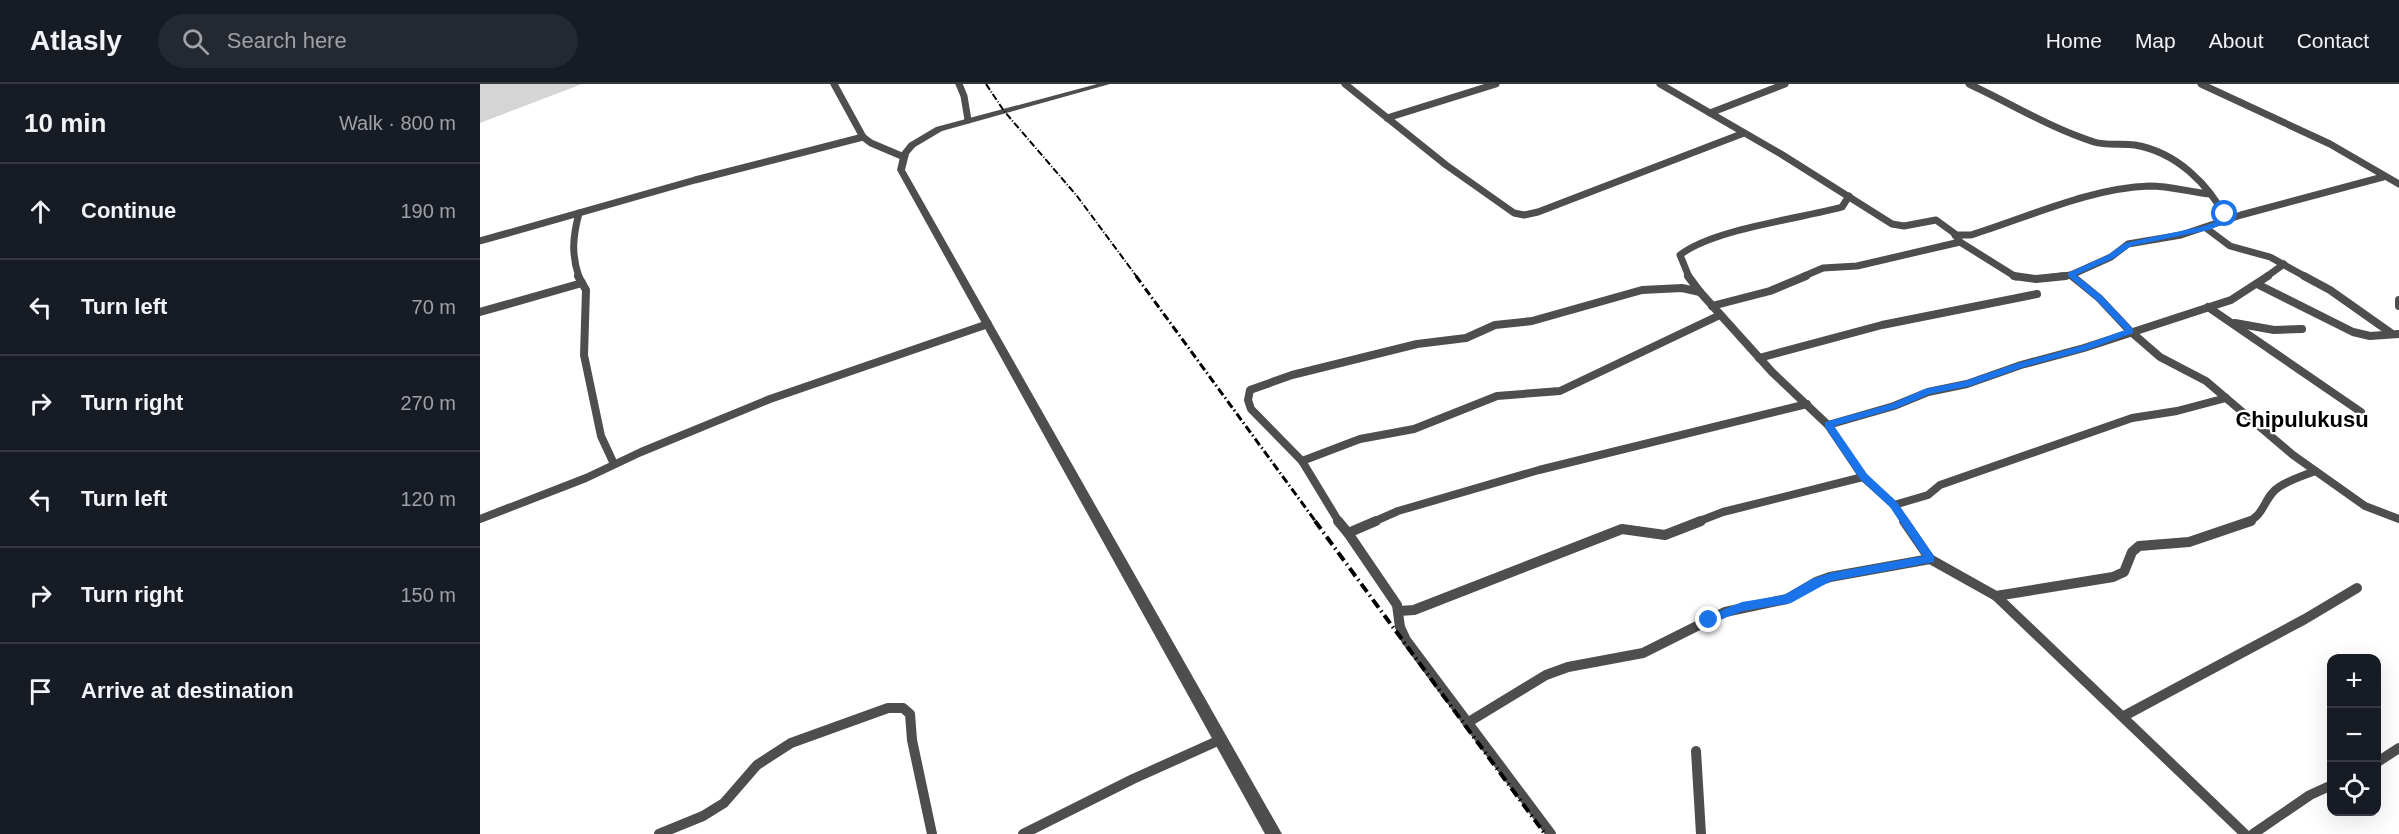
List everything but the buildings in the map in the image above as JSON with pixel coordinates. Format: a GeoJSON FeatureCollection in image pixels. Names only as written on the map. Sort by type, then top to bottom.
{"type":"FeatureCollection","features":[{"type":"Feature","properties":{"kind":"street"},"geometry":{"type":"LineString","coordinates":[[834,84],[863,137],[871,143],[904,156]]}},
{"type":"Feature","properties":{"kind":"street"},"geometry":{"type":"LineString","coordinates":[[958,84],[964,96],[968,120]]}},
{"type":"Feature","properties":{"kind":"street"},"geometry":{"type":"LineString","coordinates":[[1106,84],[968,120],[924,136],[912,145],[904,156],[901,170],[1274,834]]}},
{"type":"Feature","properties":{"kind":"street"},"geometry":{"type":"LineString","coordinates":[[1344,84],[1446,165],[1514,213],[1524,215],[1538,212],[1744,133]]}},
{"type":"Feature","properties":{"kind":"street"},"geometry":{"type":"LineString","coordinates":[[1387,118],[1496,84]]}},
{"type":"Feature","properties":{"kind":"street"},"geometry":{"type":"LineString","coordinates":[[1660,84],[1892,224],[1904,226],[1936,220],[1958,238],[2018,278],[2036,279],[2071,274],[2111,257],[2128,244],[2206,228],[2383,177]]}},
{"type":"Feature","properties":{"kind":"street"},"geometry":{"type":"LineString","coordinates":[[1710,113],[1785,84]]}},
{"type":"Feature","properties":{"kind":"street"},"geometry":{"type":"LineString","coordinates":[[1969,84],[2096,142],[2136,145],[2170,156],[2179,161],[2210,194],[2228,220]]}},
{"type":"Feature","properties":{"kind":"street"},"geometry":{"type":"LineString","coordinates":[[2201,84],[2346,152],[2371,166],[2383,177],[2399,184]]}},
{"type":"Feature","properties":{"kind":"street"},"geometry":{"type":"LineString","coordinates":[[480,241],[695,180],[863,137]]}},
{"type":"Feature","properties":{"kind":"street"},"geometry":{"type":"LineString","coordinates":[[1712,306],[1770,291],[1823,268],[1857,266],[1971,235],[2019,218],[2132,188],[2158,186],[2210,194]]}},
{"type":"Feature","properties":{"kind":"street"},"geometry":{"type":"LineString","coordinates":[[1849,196],[1846,204],[1836,210],[1741,231],[1682,251],[1680,255],[1690,280],[1760,358],[1828,425],[1863,477],[1894,505],[1930,559],[1996,596],[2245,834]]}},
{"type":"Feature","properties":{"kind":"street"},"geometry":{"type":"LineString","coordinates":[[579,213],[573,236],[573,259],[586,290],[584,355],[602,436],[614,464]]}},
{"type":"Feature","properties":{"kind":"street"},"geometry":{"type":"LineString","coordinates":[[2206,228],[2230,246],[2255,252],[2284,264],[2342,297],[2395,334]]}},
{"type":"Feature","properties":{"kind":"street"},"geometry":{"type":"LineString","coordinates":[[1828,425],[1894,406],[1928,392],[1967,384],[2021,365],[2084,348],[2130,331],[2231,300],[2284,264]]}},
{"type":"Feature","properties":{"kind":"street"},"geometry":{"type":"LineString","coordinates":[[2071,274],[2160,357],[2193,373],[2226,398],[2266,434],[2366,506],[2399,519]]}},
{"type":"Feature","properties":{"kind":"street"},"geometry":{"type":"LineString","coordinates":[[480,312],[582,283]]}},
{"type":"Feature","properties":{"kind":"street"},"geometry":{"type":"LineString","coordinates":[[2257,284],[2353,332],[2370,336],[2395,334]]}},
{"type":"Feature","properties":{"kind":"street"},"geometry":{"type":"LineString","coordinates":[[1551,834],[1406,640],[1400,627],[1399,611],[1389,593],[1339,522],[1302,461],[1251,409],[1248,400],[1250,390],[1292,375],[1417,344],[1466,338],[1495,325],[1532,321],[1642,290],[1668,288],[1700,292]]}},
{"type":"Feature","properties":{"kind":"street"},"geometry":{"type":"LineString","coordinates":[[1760,358],[1882,326],[2037,294]]}},
{"type":"Feature","properties":{"kind":"street"},"geometry":{"type":"LineString","coordinates":[[2399,300],[2399,306]]}},
{"type":"Feature","properties":{"kind":"street"},"geometry":{"type":"LineString","coordinates":[[2208,307],[2361,412]]}},
{"type":"Feature","properties":{"kind":"street"},"geometry":{"type":"LineString","coordinates":[[1302,461],[1360,439],[1414,429],[1497,396],[1560,391],[1720,315]]}},
{"type":"Feature","properties":{"kind":"street"},"geometry":{"type":"LineString","coordinates":[[2229,322],[2274,330],[2302,329]]}},
{"type":"Feature","properties":{"kind":"street"},"geometry":{"type":"LineString","coordinates":[[480,519],[586,478],[614,464],[770,399],[988,324]]}},
{"type":"Feature","properties":{"kind":"street"},"geometry":{"type":"LineString","coordinates":[[1894,505],[1928,495],[1932,489],[1940,485],[2132,418],[2177,411],[2226,398]]}},
{"type":"Feature","properties":{"kind":"street"},"geometry":{"type":"LineString","coordinates":[[1348,533],[1398,511],[1539,470],[1807,404]]}},
{"type":"Feature","properties":{"kind":"street"},"geometry":{"type":"LineString","coordinates":[[1996,596],[2113,577],[2124,572],[2132,552],[2139,546],[2189,542],[2253,520],[2263,510],[2269,496],[2278,487],[2315,471]]}},
{"type":"Feature","properties":{"kind":"street"},"geometry":{"type":"LineString","coordinates":[[1399,611],[1414,610],[1622,529],[1665,535],[1723,513],[1863,477]]}},
{"type":"Feature","properties":{"kind":"street"},"geometry":{"type":"LineString","coordinates":[[1467,723],[1546,675],[1568,667],[1643,653],[1725,612],[1787,599],[1816,582],[1830,577],[1930,559]]}},
{"type":"Feature","properties":{"kind":"street"},"geometry":{"type":"LineString","coordinates":[[2124,716],[2305,619],[2356,588]]}},
{"type":"Feature","properties":{"kind":"street"},"geometry":{"type":"LineString","coordinates":[[659,834],[703,816],[724,803],[757,765],[791,743],[888,708],[903,708],[910,714],[912,740],[932,834]]}},
{"type":"Feature","properties":{"kind":"street"},"geometry":{"type":"LineString","coordinates":[[1023,834],[1133,778],[1222,739]]}},
{"type":"Feature","properties":{"kind":"street"},"geometry":{"type":"LineString","coordinates":[[2378,762],[2399,748]]}},
{"type":"Feature","properties":{"kind":"street"},"geometry":{"type":"LineString","coordinates":[[1696,751],[1701,834]]}},
{"type":"Feature","properties":{"kind":"street"},"geometry":{"type":"LineString","coordinates":[[2253,834],[2310,795],[2327,787]]}},
{"type":"Feature","properties":{"kind":"shaded area"},"geometry":{"type":"Polygon","coordinates":[[[480,84],[582,84],[480,123],[480,84]]]}},
{"type":"Feature","properties":{"kind":"railway"},"geometry":{"type":"LineString","coordinates":[[986,84],[1004,111],[1077,196],[1137,277]]}},
{"type":"Feature","properties":{"kind":"railway"},"geometry":{"type":"LineString","coordinates":[[1136,276],[1316,522]]}},
{"type":"Feature","properties":{"kind":"railway"},"geometry":{"type":"LineString","coordinates":[[1315,521],[1545,834]]}},
{"type":"Feature","properties":{"kind":"district","name":"Chipulukusu"},"geometry":{"type":"Point","coordinates":[2302,419]}},
{"type":"Feature","properties":{"kind":"route"},"geometry":{"type":"LineString","coordinates":[[1709,620],[1742,607],[1787,599],[1816,582],[1830,577],[1930,559],[1894,505],[1863,477],[1828,425],[1894,406],[1928,392],[1967,384],[2021,365],[2084,348],[2130,331],[2099,298],[2071,274],[2111,257],[2128,244],[2181,235],[2206,228],[2228,220],[2225,214]]}}]}
